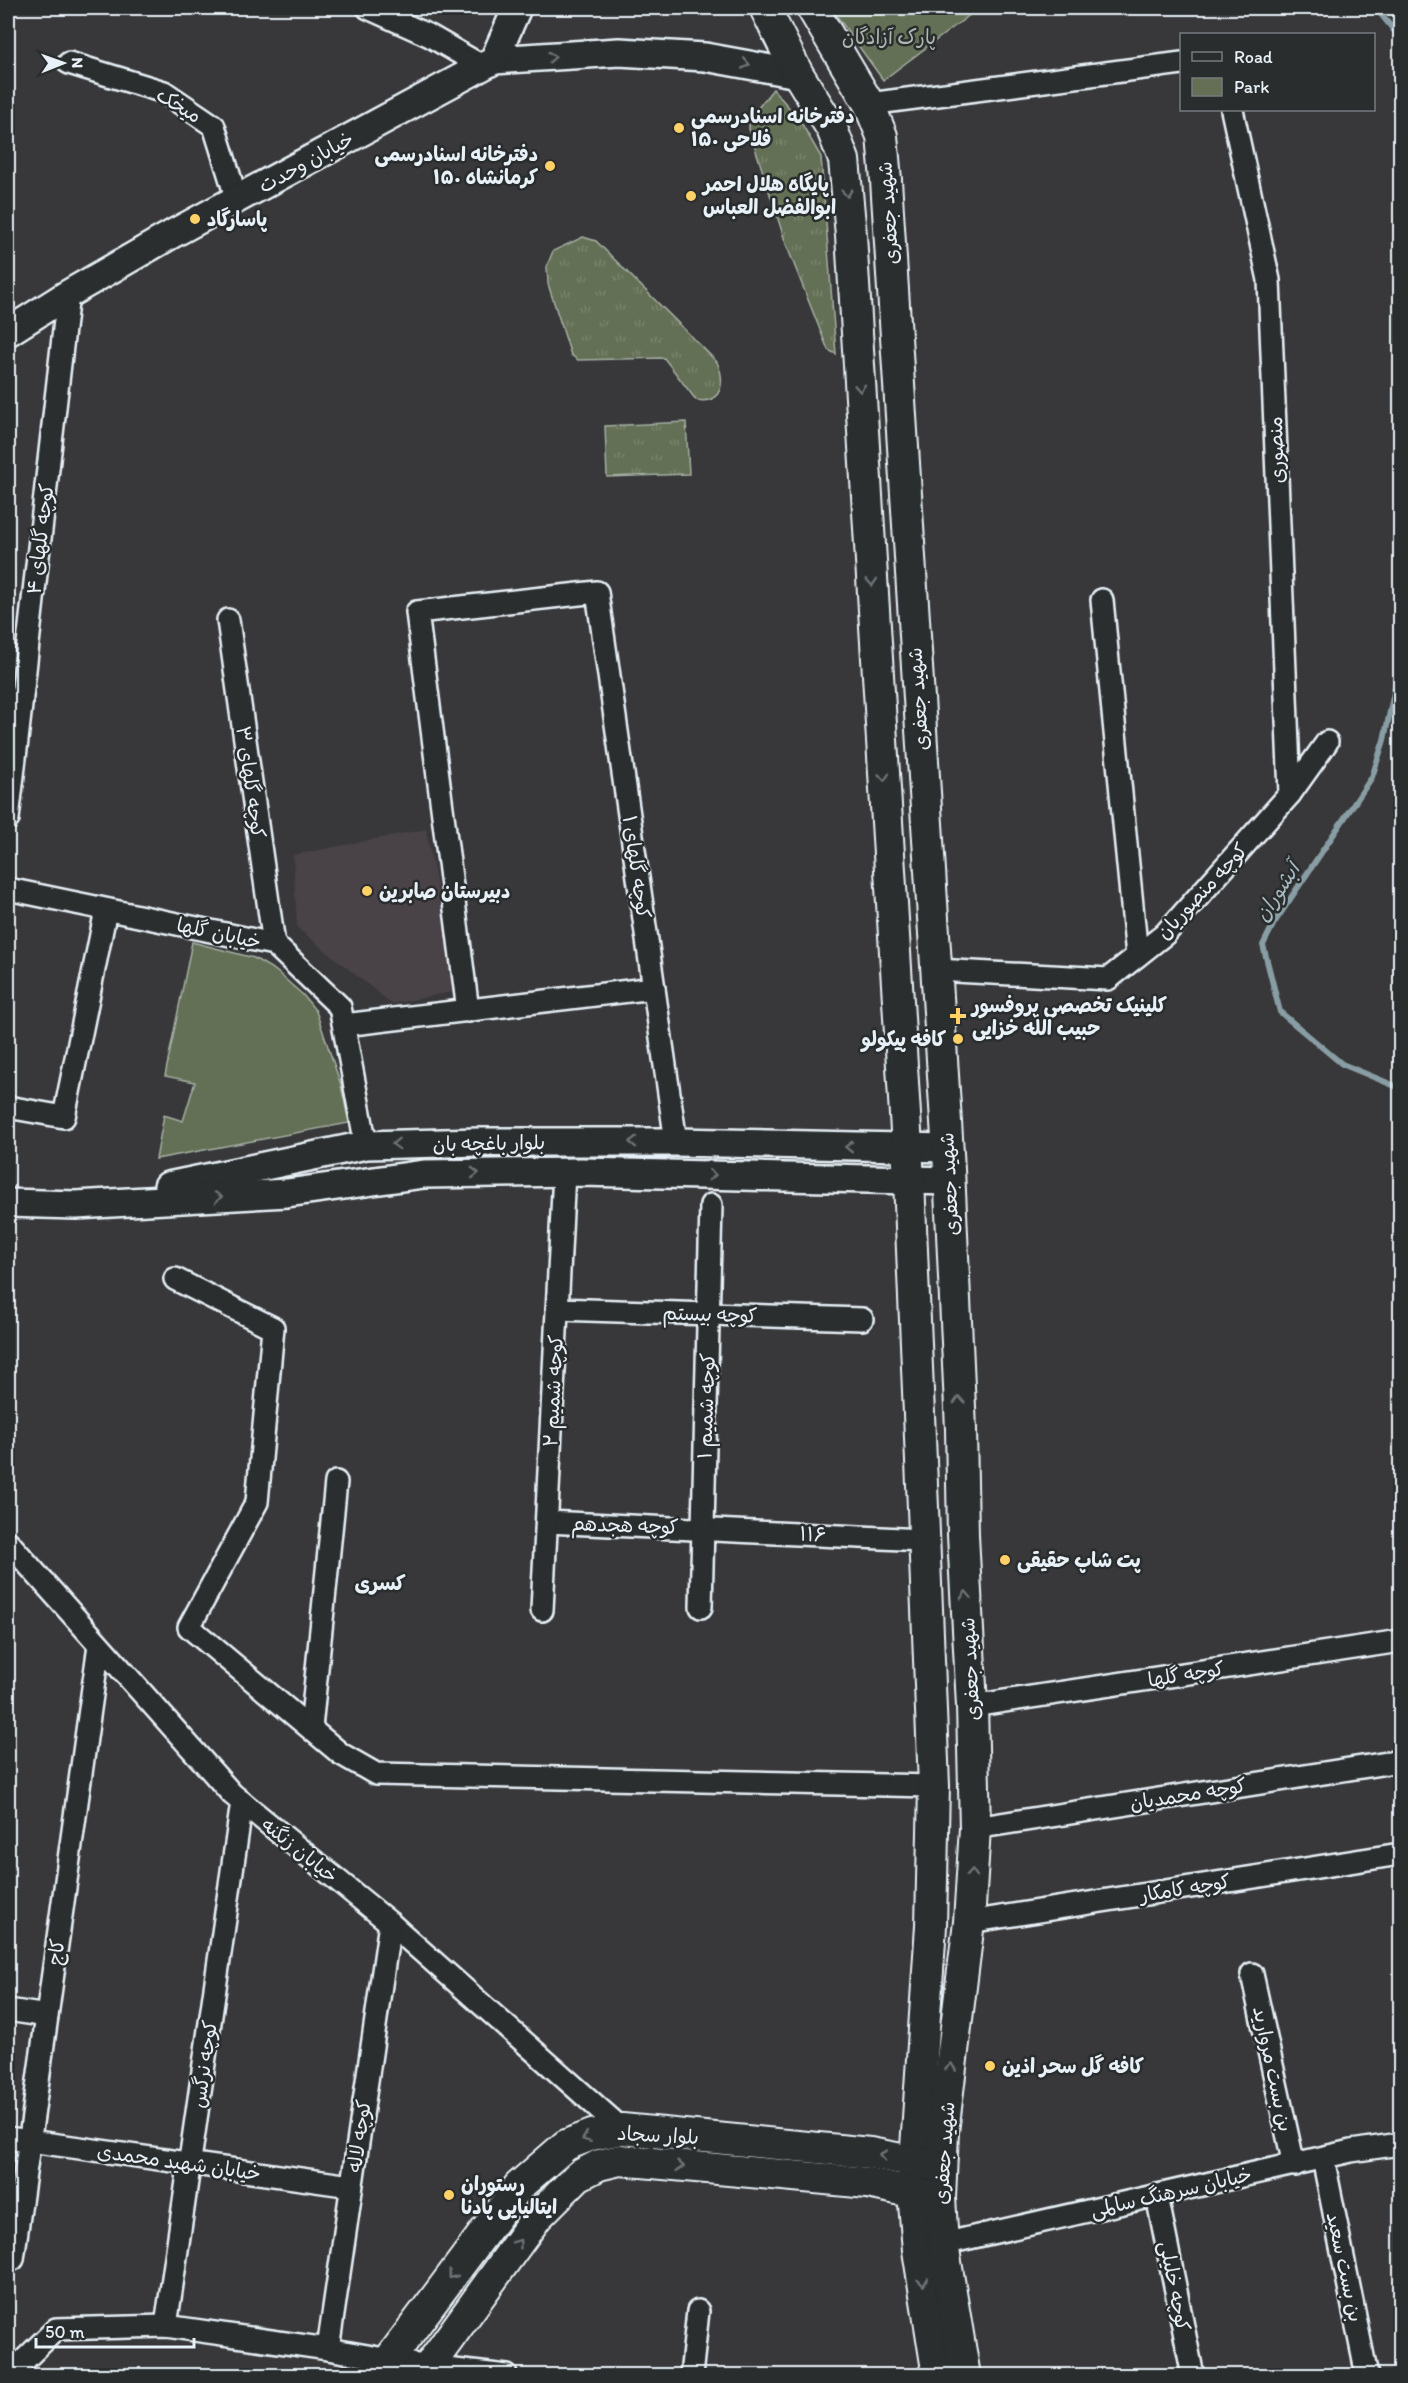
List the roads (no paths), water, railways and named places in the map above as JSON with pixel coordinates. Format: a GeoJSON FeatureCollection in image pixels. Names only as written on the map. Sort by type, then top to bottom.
{"type":"FeatureCollection","features":[{"type":"Feature","properties":{"kind":"main road","name":"شهید جعفری"},"geometry":{"type":"LineString","coordinates":[[765,8],[798,74],[832,129],[844,160],[851,236],[893,1148],[909,1180],[934,1786],[926,2195],[938,2376]]}},
{"type":"Feature","properties":{"kind":"main road","name":"شهید جعفری"},"geometry":{"type":"LineString","coordinates":[[812,8],[869,104],[882,136],[950,1181],[975,1828],[969,1922],[927,2164]]}},
{"type":"Feature","properties":{"kind":"main road","name":"بلوار سجاد"},"geometry":{"type":"LineString","coordinates":[[383,2367],[519,2187],[566,2145],[592,2134],[622,2129],[870,2153],[927,2164]]}},
{"type":"Feature","properties":{"kind":"main road"},"geometry":{"type":"LineString","coordinates":[[620,2160],[622,2129]]}},
{"type":"Feature","properties":{"kind":"main road","name":"بلوار سجاد"},"geometry":{"type":"LineString","coordinates":[[426,2371],[537,2217],[578,2176],[599,2165],[620,2160],[868,2183],[926,2195]]}},
{"type":"Feature","properties":{"kind":"main road","name":"شهید جعفری"},"geometry":{"type":"LineString","coordinates":[[930,2247],[965,2376]]}},
{"type":"Feature","properties":{"kind":"street"},"geometry":{"type":"LineString","coordinates":[[368,8],[488,63],[630,53],[705,57],[798,74]]}},
{"type":"Feature","properties":{"kind":"street"},"geometry":{"type":"LineString","coordinates":[[488,63],[518,8]]}},
{"type":"Feature","properties":{"kind":"street","name":"میخک"},"geometry":{"type":"LineString","coordinates":[[69,63],[164,92],[214,126],[237,200]]}},
{"type":"Feature","properties":{"kind":"street","name":"خیابان وحدت"},"geometry":{"type":"LineString","coordinates":[[8,332],[68,294],[488,63]]}},
{"type":"Feature","properties":{"kind":"street"},"geometry":{"type":"LineString","coordinates":[[869,104],[1180,63]]}},
{"type":"Feature","properties":{"kind":"street","name":"منصوری"},"geometry":{"type":"LineString","coordinates":[[1232,111],[1269,280],[1290,794]]}},
{"type":"Feature","properties":{"kind":"street","name":"کوچه گلهای ۴"},"geometry":{"type":"LineString","coordinates":[[8,819],[68,294]]}},
{"type":"Feature","properties":{"kind":"street","name":"کوچه گلهای ۱"},"geometry":{"type":"LineString","coordinates":[[468,1011],[417,612],[597,591],[675,1142]]}},
{"type":"Feature","properties":{"kind":"street"},"geometry":{"type":"LineString","coordinates":[[1102,600],[1137,956]]}},
{"type":"Feature","properties":{"kind":"street","name":"کوچه گلهای ۳"},"geometry":{"type":"LineString","coordinates":[[228,620],[274,944]]}},
{"type":"Feature","properties":{"kind":"street","name":"کوچه منصوریان"},"geometry":{"type":"LineString","coordinates":[[935,970],[1108,979],[1165,934],[1290,794],[1327,742]]}},
{"type":"Feature","properties":{"kind":"street","name":"خیابان گلها"},"geometry":{"type":"LineString","coordinates":[[8,889],[274,944],[340,1007],[366,1145]]}},
{"type":"Feature","properties":{"kind":"street"},"geometry":{"type":"LineString","coordinates":[[8,1107],[64,1116],[106,909]]}},
{"type":"Feature","properties":{"kind":"street"},"geometry":{"type":"LineString","coordinates":[[344,1025],[654,988]]}},
{"type":"Feature","properties":{"kind":"street","name":"بلوار باغچه بان"},"geometry":{"type":"LineString","coordinates":[[76,1205],[366,1145],[480,1142],[675,1142],[947,1148]]}},
{"type":"Feature","properties":{"kind":"street"},"geometry":{"type":"LineString","coordinates":[[877,1179],[884,1176],[889,1169],[890,1160],[886,1153],[893,1148]]}},
{"type":"Feature","properties":{"kind":"street","name":"بلوار باغچه بان"},"geometry":{"type":"LineString","coordinates":[[8,1203],[76,1205],[287,1193],[424,1174],[564,1172],[950,1181]]}},
{"type":"Feature","properties":{"kind":"street","name":"کوچه شمیم ۲"},"geometry":{"type":"LineString","coordinates":[[542,1610],[564,1172]]}},
{"type":"Feature","properties":{"kind":"street","name":"کوچه شمیم ۱"},"geometry":{"type":"LineString","coordinates":[[701,1607],[711,1205]]}},
{"type":"Feature","properties":{"kind":"street"},"geometry":{"type":"LineString","coordinates":[[175,1279],[273,1328],[257,1502],[189,1627],[341,1754],[376,1774],[934,1786]]}},
{"type":"Feature","properties":{"kind":"street","name":"کوچه بیستم"},"geometry":{"type":"LineString","coordinates":[[557,1309],[862,1319]]}},
{"type":"Feature","properties":{"kind":"street"},"geometry":{"type":"LineString","coordinates":[[311,1728],[336,1482]]}},
{"type":"Feature","properties":{"kind":"street","name":"کوچه هجدهم"},"geometry":{"type":"LineString","coordinates":[[547,1522],[703,1528]]}},
{"type":"Feature","properties":{"kind":"street","name":"۱۱۶"},"geometry":{"type":"LineString","coordinates":[[703,1528],[923,1540]]}},
{"type":"Feature","properties":{"kind":"street","name":"خیابان زنگنه"},"geometry":{"type":"LineString","coordinates":[[8,1542],[232,1794],[390,1923],[622,2129]]}},
{"type":"Feature","properties":{"kind":"street","name":"کوچه گلها"},"geometry":{"type":"LineString","coordinates":[[972,1706],[1401,1641]]}},
{"type":"Feature","properties":{"kind":"street","name":"کاج"},"geometry":{"type":"LineString","coordinates":[[13,2259],[99,1645]]}},
{"type":"Feature","properties":{"kind":"street","name":"کوچه محمدیان"},"geometry":{"type":"LineString","coordinates":[[975,1828],[1401,1761]]}},
{"type":"Feature","properties":{"kind":"street","name":"کوچه نرگس"},"geometry":{"type":"LineString","coordinates":[[166,2326],[242,1802]]}},
{"type":"Feature","properties":{"kind":"street","name":"کوچه کامکار"},"geometry":{"type":"LineString","coordinates":[[969,1922],[1401,1854]]}},
{"type":"Feature","properties":{"kind":"street","name":"کوچه لاله"},"geometry":{"type":"LineString","coordinates":[[328,2349],[390,1923]]}},
{"type":"Feature","properties":{"kind":"street","name":"بن بست مروارید"},"geometry":{"type":"LineString","coordinates":[[1252,1974],[1294,2164]]}},
{"type":"Feature","properties":{"kind":"street"},"geometry":{"type":"LineString","coordinates":[[8,2010],[47,2016]]}},
{"type":"Feature","properties":{"kind":"street","name":"خیابان شهید محمدی"},"geometry":{"type":"LineString","coordinates":[[8,2138],[351,2186]]}},
{"type":"Feature","properties":{"kind":"street","name":"خیابان سرهنگ سالمی"},"geometry":{"type":"LineString","coordinates":[[930,2247],[1294,2164],[1401,2144]]}},
{"type":"Feature","properties":{"kind":"street","name":"بن بست سعید"},"geometry":{"type":"LineString","coordinates":[[1323,2158],[1367,2376]]}},
{"type":"Feature","properties":{"kind":"street","name":"کوچه خلیلی"},"geometry":{"type":"LineString","coordinates":[[1157,2196],[1193,2376]]}},
{"type":"Feature","properties":{"kind":"street"},"geometry":{"type":"LineString","coordinates":[[692,2376],[698,2311]]}},
{"type":"Feature","properties":{"kind":"street"},"geometry":{"type":"LineString","coordinates":[[8,2374],[56,2330],[166,2326],[328,2349],[383,2367],[507,2376]]}},
{"type":"Feature","properties":{"kind":"waterway","name":"آبشوران"},"geometry":{"type":"LineString","coordinates":[[1376,8],[1400,38]]}},
{"type":"Feature","properties":{"kind":"waterway","name":"آبشوران"},"geometry":{"type":"LineString","coordinates":[[1400,663],[1384,740],[1372,777],[1274,923],[1263,945],[1280,1012],[1342,1064],[1400,1088]]}},
{"type":"Feature","properties":{"kind":"place","name":"دفترخانه اسنادرسمی ۱۵۰ فلاحی"},"geometry":{"type":"Point","coordinates":[679,128]}},
{"type":"Feature","properties":{"kind":"place","name":"دفترخانه اسنادرسمی ۱۵۰ کرمانشاه"},"geometry":{"type":"Point","coordinates":[550,166]}},
{"type":"Feature","properties":{"kind":"place","name":"پایگاه هلال احمر ابوالفضل العباس"},"geometry":{"type":"Point","coordinates":[691,196]}},
{"type":"Feature","properties":{"kind":"place","name":"پاسارگاد"},"geometry":{"type":"Point","coordinates":[195,219]}},
{"type":"Feature","properties":{"kind":"place","name":"دبیرستان صابرین"},"geometry":{"type":"Point","coordinates":[367,891]}},
{"type":"Feature","properties":{"kind":"place","name":"کلینیک تخصصی پروفسور حبیب الله خزایی"},"geometry":{"type":"Point","coordinates":[958,1016]}},
{"type":"Feature","properties":{"kind":"place","name":"کافه پیکولو"},"geometry":{"type":"Point","coordinates":[958,1039]}},
{"type":"Feature","properties":{"kind":"place","name":"پت شاپ حقیقی"},"geometry":{"type":"Point","coordinates":[1005,1560]}},
{"type":"Feature","properties":{"kind":"place","name":"کافه گل سحر اذین"},"geometry":{"type":"Point","coordinates":[990,2066]}},
{"type":"Feature","properties":{"kind":"place","name":"رستوران ایتالیایی پادنا"},"geometry":{"type":"Point","coordinates":[449,2195]}},
{"type":"Feature","properties":{"kind":"district","name":"کسری"},"geometry":{"type":"Point","coordinates":[380,1583]}},
{"type":"Feature","properties":{"kind":"park label","name":"پارک آزادگان"},"geometry":{"type":"Point","coordinates":[889,37]}}]}
